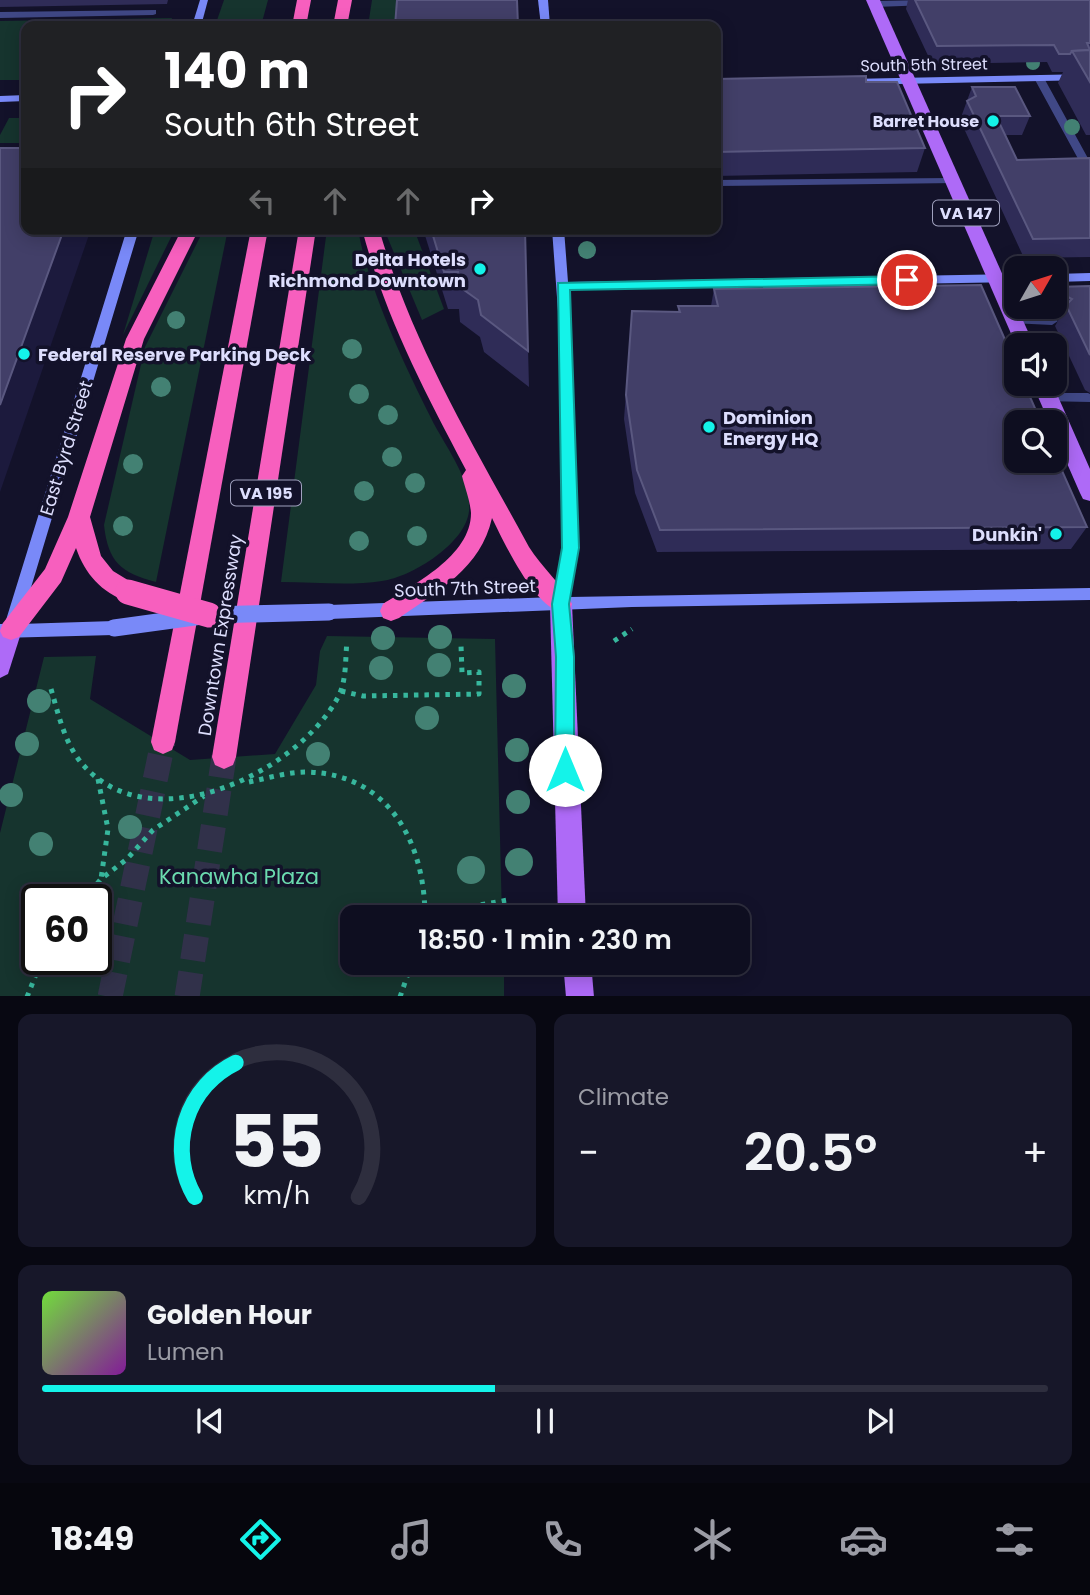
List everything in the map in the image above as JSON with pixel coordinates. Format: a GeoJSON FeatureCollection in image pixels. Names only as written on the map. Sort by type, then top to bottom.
{"type":"FeatureCollection","features":[{"type":"Feature","properties":{"kind":"highway"},"geometry":{"type":"LineString","coordinates":[[341,21],[345,0]]}},
{"type":"Feature","properties":{"kind":"highway"},"geometry":{"type":"LineString","coordinates":[[288,21],[303,4]]}},
{"type":"Feature","properties":{"kind":"highway"},"geometry":{"type":"LineString","coordinates":[[4,629],[53,575],[79,517],[135,339],[188,235]]}},
{"type":"Feature","properties":{"kind":"highway","name":"Downtown Expressway"},"geometry":{"type":"LineString","coordinates":[[163,742],[259,235]]}},
{"type":"Feature","properties":{"kind":"highway","name":"Downtown Expressway"},"geometry":{"type":"LineString","coordinates":[[224,757],[307,235]]}},
{"type":"Feature","properties":{"kind":"highway"},"geometry":{"type":"LineString","coordinates":[[372,235],[395,310],[464,446],[535,576],[561,604]]}},
{"type":"Feature","properties":{"kind":"highway"},"geometry":{"type":"LineString","coordinates":[[391,611],[449,569],[471,544],[479,528],[481,508],[464,446]]}},
{"type":"Feature","properties":{"kind":"highway"},"geometry":{"type":"LineString","coordinates":[[79,517],[92,563],[111,584],[128,592],[209,615]]}},
{"type":"Feature","properties":{"kind":"main road"},"geometry":{"type":"LineString","coordinates":[[197,21],[204,0]]}},
{"type":"Feature","properties":{"kind":"main road"},"geometry":{"type":"LineString","coordinates":[[543,0],[545,21]]}},
{"type":"Feature","properties":{"kind":"main road","name":"VA 147"},"geometry":{"type":"LineString","coordinates":[[874,2],[1020,333]]}},
{"type":"Feature","properties":{"kind":"main road","name":"South 5th Street"},"geometry":{"type":"LineString","coordinates":[[836,82],[1090,77]]}},
{"type":"Feature","properties":{"kind":"main road"},"geometry":{"type":"LineString","coordinates":[[0,99],[21,98]]}},
{"type":"Feature","properties":{"kind":"main road","name":"East Byrd Street"},"geometry":{"type":"LineString","coordinates":[[0,667],[4,629],[131,235]]}},
{"type":"Feature","properties":{"kind":"main road"},"geometry":{"type":"LineString","coordinates":[[559,235],[563,286],[570,548],[561,604],[565,657],[566,850],[571,905]]}},
{"type":"Feature","properties":{"kind":"main road"},"geometry":{"type":"LineString","coordinates":[[1068,278],[1090,277]]}},
{"type":"Feature","properties":{"kind":"main road"},"geometry":{"type":"LineString","coordinates":[[563,286],[1004,279]]}},
{"type":"Feature","properties":{"kind":"main road"},"geometry":{"type":"LineString","coordinates":[[1047,396],[1090,493]]}},
{"type":"Feature","properties":{"kind":"main road","name":"South 7th Street"},"geometry":{"type":"LineString","coordinates":[[4,629],[114,628],[209,615],[561,604],[1090,594]]}},
{"type":"Feature","properties":{"kind":"main road"},"geometry":{"type":"LineString","coordinates":[[578,975],[580,996]]}},
{"type":"Feature","properties":{"kind":"lane"},"geometry":{"type":"LineString","coordinates":[[874,2],[939,2]]}},
{"type":"Feature","properties":{"kind":"lane"},"geometry":{"type":"LineString","coordinates":[[0,15],[153,12]]}},
{"type":"Feature","properties":{"kind":"lane"},"geometry":{"type":"LineString","coordinates":[[1038,78],[1087,166]]}},
{"type":"Feature","properties":{"kind":"lane"},"geometry":{"type":"LineString","coordinates":[[721,183],[952,181]]}},
{"type":"Feature","properties":{"kind":"lane"},"geometry":{"type":"LineString","coordinates":[[1014,320],[1052,321]]}},
{"type":"Feature","properties":{"kind":"lane"},"geometry":{"type":"LineString","coordinates":[[1067,395],[1088,398]]}},
{"type":"Feature","properties":{"kind":"path"},"geometry":{"type":"LineString","coordinates":[[614,641],[632,629]]}},
{"type":"Feature","properties":{"kind":"path"},"geometry":{"type":"LineString","coordinates":[[341,691],[363,696],[478,694],[479,672],[462,673],[461,645]]}},
{"type":"Feature","properties":{"kind":"path"},"geometry":{"type":"LineString","coordinates":[[244,783],[297,772],[321,773],[371,792],[394,809],[411,832],[426,883],[425,905]]}},
{"type":"Feature","properties":{"kind":"path"},"geometry":{"type":"LineString","coordinates":[[98,779],[110,826],[109,849],[101,879]]}},
{"type":"Feature","properties":{"kind":"path"},"geometry":{"type":"LineString","coordinates":[[97,884],[127,859],[153,830],[207,794]]}},
{"type":"Feature","properties":{"kind":"path"},"geometry":{"type":"LineString","coordinates":[[479,905],[508,900]]}},
{"type":"Feature","properties":{"kind":"path"},"geometry":{"type":"LineString","coordinates":[[27,996],[36,975]]}},
{"type":"Feature","properties":{"kind":"path"},"geometry":{"type":"LineString","coordinates":[[400,996],[407,975]]}},
{"type":"Feature","properties":{"kind":"green space"},"geometry":{"type":"Polygon","coordinates":[[[224,0],[268,0],[262,21],[217,21],[224,0]]]}},
{"type":"Feature","properties":{"kind":"green space"},"geometry":{"type":"Polygon","coordinates":[[[372,0],[400,0],[398,21],[369,21],[372,0]]]}},
{"type":"Feature","properties":{"kind":"green space"},"geometry":{"type":"Polygon","coordinates":[[[172,18],[171,21],[21,21],[21,80],[0,80],[0,21],[172,18]]]}},
{"type":"Feature","properties":{"kind":"green space"},"geometry":{"type":"Polygon","coordinates":[[[9,118],[21,118],[21,143],[0,143],[0,135],[9,118]]]}},
{"type":"Feature","properties":{"kind":"green space"},"geometry":{"type":"Polygon","coordinates":[[[153,235],[172,235],[123,335],[153,235]]]}},
{"type":"Feature","properties":{"kind":"green space"},"geometry":{"type":"Polygon","coordinates":[[[201,235],[227,235],[156,582],[125,570],[118,564],[109,548],[104,525],[145,347],[201,235]]]}},
{"type":"Feature","properties":{"kind":"green space"},"geometry":{"type":"Polygon","coordinates":[[[326,235],[359,235],[370,276],[388,325],[436,428],[462,475],[469,499],[469,511],[466,523],[448,546],[408,573],[382,581],[345,584],[281,582],[326,235]]]}},
{"type":"Feature","properties":{"kind":"green space"},"geometry":{"type":"Polygon","coordinates":[[[387,235],[416,235],[444,309],[422,320],[387,235]]]}},
{"type":"Feature","properties":{"kind":"green space","name":"Kanawha Plaza"},"geometry":{"type":"Polygon","coordinates":[[[327,636],[495,639],[502,905],[340,905],[340,975],[504,975],[504,996],[0,996],[0,833],[44,657],[96,656],[90,699],[190,760],[275,754],[316,685],[320,651],[327,636]]]}},
{"type":"Feature","properties":{"kind":"building"},"geometry":{"type":"Polygon","coordinates":[[[397,0],[517,0],[518,21],[395,21],[397,0]]]}},
{"type":"Feature","properties":{"kind":"building"},"geometry":{"type":"Polygon","coordinates":[[[915,0],[1090,0],[1090,43],[1087,43],[1090,50],[1059,54],[1054,45],[937,46],[915,0]]]}},
{"type":"Feature","properties":{"kind":"building"},"geometry":{"type":"Polygon","coordinates":[[[1090,50],[1090,82],[1072,51],[1090,50]]]}},
{"type":"Feature","properties":{"kind":"building"},"geometry":{"type":"Polygon","coordinates":[[[866,76],[866,82],[897,82],[925,148],[721,152],[721,79],[866,76]]]}},
{"type":"Feature","properties":{"kind":"building"},"geometry":{"type":"Polygon","coordinates":[[[972,87],[1015,87],[1030,116],[996,116],[1017,160],[1090,158],[1090,238],[1033,239],[967,101],[976,96],[972,87]]]}},
{"type":"Feature","properties":{"kind":"building"},"geometry":{"type":"Polygon","coordinates":[[[0,148],[21,148],[21,235],[62,235],[0,405],[0,148]]]}},
{"type":"Feature","properties":{"kind":"building","name":"Delta Hotels Richmond Downtown"},"geometry":{"type":"Polygon","coordinates":[[[433,235],[525,235],[528,351],[481,315],[478,300],[457,285],[458,272],[444,272],[433,235]]]}},
{"type":"Feature","properties":{"kind":"building"},"geometry":{"type":"Polygon","coordinates":[[[981,285],[1004,337],[1004,396],[1030,396],[1036,410],[1004,410],[1004,473],[1063,473],[1087,527],[660,530],[637,470],[626,395],[632,311],[680,312],[678,306],[718,306],[714,289],[981,285]]]}},
{"type":"Feature","properties":{"kind":"building"},"geometry":{"type":"Polygon","coordinates":[[[1090,286],[1090,355],[1068,309],[1068,303],[1072,299],[1068,297],[1068,287],[1090,286]]]}},
{"type":"Feature","properties":{"kind":"tunnel"},"geometry":{"type":"LineString","coordinates":[[110,996],[163,742]]}},
{"type":"Feature","properties":{"kind":"tunnel"},"geometry":{"type":"LineString","coordinates":[[187,996],[224,757]]}},
{"type":"Feature","properties":{"kind":"place","name":"Barret House"},"geometry":{"type":"Point","coordinates":[993,121]}},
{"type":"Feature","properties":{"kind":"place","name":"Delta Hotels Richmond Downtown"},"geometry":{"type":"Point","coordinates":[480,269]}},
{"type":"Feature","properties":{"kind":"place","name":"Federal Reserve Parking Deck"},"geometry":{"type":"Point","coordinates":[24,354]}},
{"type":"Feature","properties":{"kind":"place","name":"Dominion Energy HQ"},"geometry":{"type":"Point","coordinates":[709,427]}},
{"type":"Feature","properties":{"kind":"place","name":"Dunkin'"},"geometry":{"type":"Point","coordinates":[1056,534]}},
{"type":"Feature","properties":{"kind":"route"},"geometry":{"type":"LineString","coordinates":[[565,770],[565,657],[561,604],[570,548],[563,286],[907,280]]}}]}
